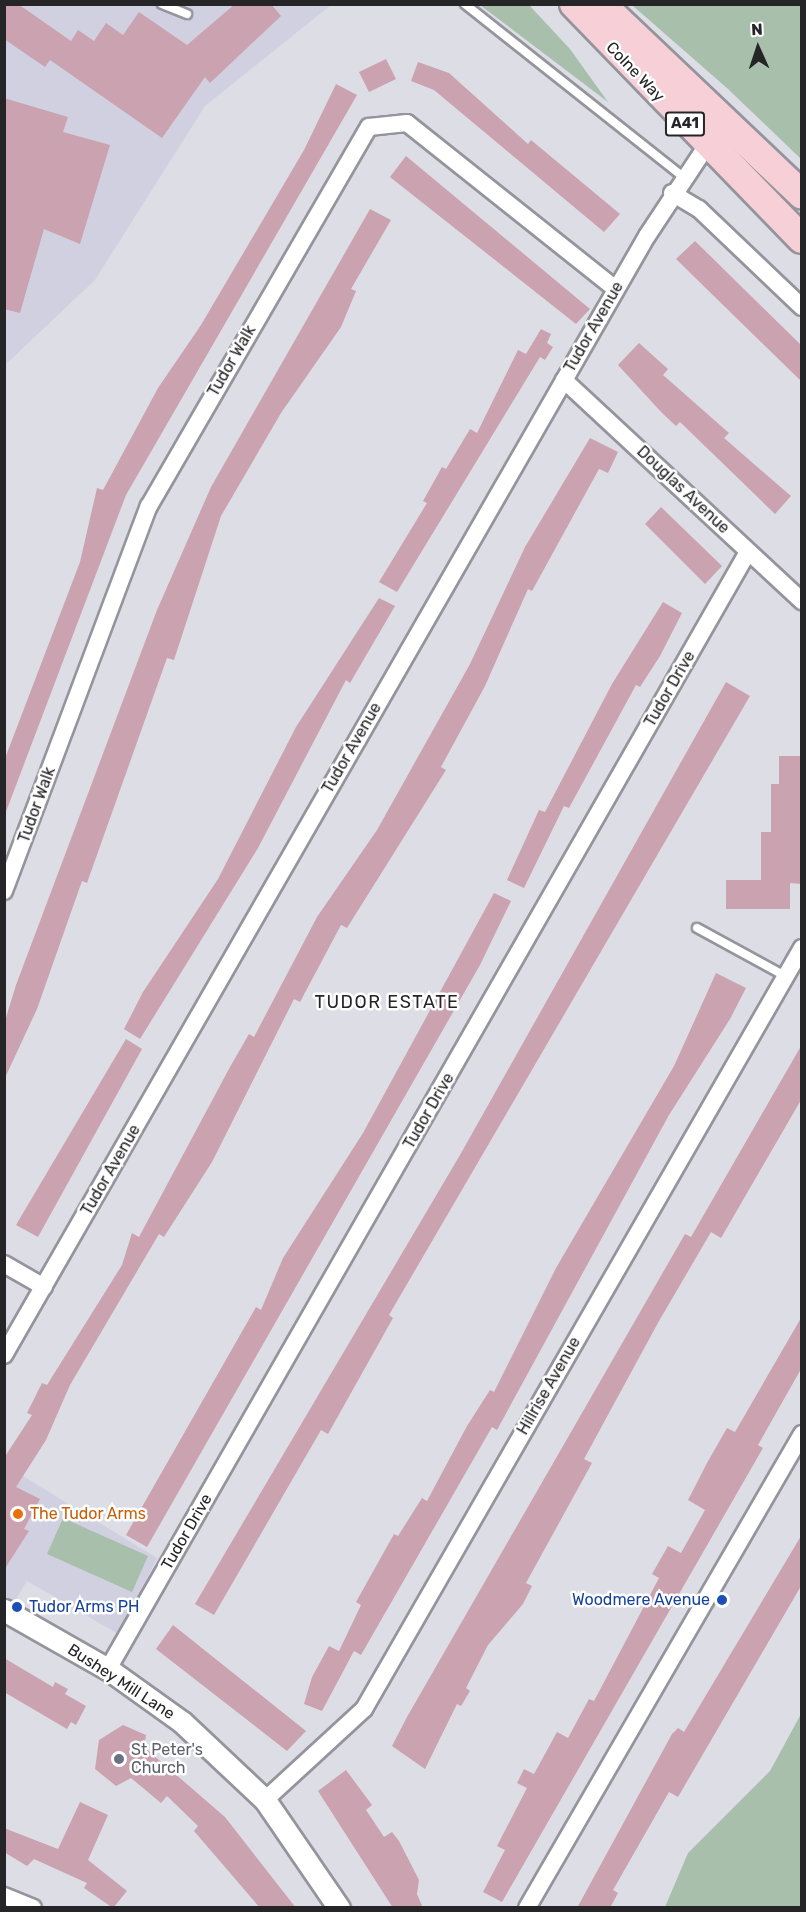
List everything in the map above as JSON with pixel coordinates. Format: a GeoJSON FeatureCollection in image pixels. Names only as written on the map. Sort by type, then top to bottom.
{"type":"FeatureCollection","features":[{"type":"Feature","properties":{"kind":"highway","name":"Colne Way"},"geometry":{"type":"LineString","coordinates":[[574,4],[706,147],[801,239]]}},
{"type":"Feature","properties":{"kind":"highway","name":"Colne Way"},"geometry":{"type":"LineString","coordinates":[[601,4],[801,195]]}},
{"type":"Feature","properties":{"kind":"street","name":"Tudor Walk"},"geometry":{"type":"LineString","coordinates":[[4,891],[149,506],[369,127],[407,123],[616,289]]}},
{"type":"Feature","properties":{"kind":"street","name":"Tudor Avenue"},"geometry":{"type":"LineString","coordinates":[[4,1355],[616,289],[672,194],[706,147]]}},
{"type":"Feature","properties":{"kind":"street"},"geometry":{"type":"LineString","coordinates":[[672,194],[699,209],[801,307]]}},
{"type":"Feature","properties":{"kind":"street","name":"Douglas Avenue"},"geometry":{"type":"LineString","coordinates":[[564,380],[801,601]]}},
{"type":"Feature","properties":{"kind":"street","name":"Tudor Drive"},"geometry":{"type":"LineString","coordinates":[[108,1669],[748,552]]}},
{"type":"Feature","properties":{"kind":"street","name":"Hillrise Avenue"},"geometry":{"type":"LineString","coordinates":[[265,1800],[364,1709],[801,948]]}},
{"type":"Feature","properties":{"kind":"street"},"geometry":{"type":"LineString","coordinates":[[4,1264],[44,1287]]}},
{"type":"Feature","properties":{"kind":"street"},"geometry":{"type":"LineString","coordinates":[[527,1908],[801,1434]]}},
{"type":"Feature","properties":{"kind":"street","name":"Bushey Mill Lane"},"geometry":{"type":"LineString","coordinates":[[4,1610],[108,1669],[182,1722],[265,1800],[339,1908]]}},
{"type":"Feature","properties":{"kind":"street"},"geometry":{"type":"LineString","coordinates":[[4,1896],[33,1908]]}},
{"type":"Feature","properties":{"kind":"lane"},"geometry":{"type":"LineString","coordinates":[[162,4],[187,14]]}},
{"type":"Feature","properties":{"kind":"lane"},"geometry":{"type":"LineString","coordinates":[[465,4],[683,177]]}},
{"type":"Feature","properties":{"kind":"lane"},"geometry":{"type":"LineString","coordinates":[[697,927],[785,975]]}},
{"type":"Feature","properties":{"kind":"shaded area"},"geometry":{"type":"Polygon","coordinates":[[[5,5],[331,5],[205,106],[95,280],[5,365],[5,5]]]}},
{"type":"Feature","properties":{"kind":"shaded area"},"geometry":{"type":"Polygon","coordinates":[[[5,1465],[157,1558],[120,1635],[27,1581],[5,1617],[5,1465]]]}},
{"type":"Feature","properties":{"kind":"green space"},"geometry":{"type":"Polygon","coordinates":[[[480,5],[529,5],[570,49],[608,102],[480,5]]]}},
{"type":"Feature","properties":{"kind":"green space"},"geometry":{"type":"Polygon","coordinates":[[[632,5],[801,5],[801,159],[728,89],[632,5]]]}},
{"type":"Feature","properties":{"kind":"green space"},"geometry":{"type":"Polygon","coordinates":[[[63,1518],[148,1556],[132,1592],[47,1554],[63,1518]]]}},
{"type":"Feature","properties":{"kind":"green space"},"geometry":{"type":"Polygon","coordinates":[[[801,1714],[801,1907],[665,1907],[688,1853],[770,1771],[801,1714]]]}},
{"type":"Feature","properties":{"kind":"building"},"geometry":{"type":"Polygon","coordinates":[[[4,4],[18,4],[71,41],[78,30],[94,41],[106,23],[123,35],[139,12],[187,45],[235,4],[271,4],[281,16],[210,83],[205,77],[162,138],[50,60],[45,67],[4,39],[4,4]]]}},
{"type":"Feature","properties":{"kind":"building"},"geometry":{"type":"Polygon","coordinates":[[[386,59],[396,79],[369,92],[359,72],[386,59]]]}},
{"type":"Feature","properties":{"kind":"building"},"geometry":{"type":"Polygon","coordinates":[[[418,62],[449,73],[528,144],[531,140],[620,214],[604,232],[434,90],[411,81],[418,62]]]}},
{"type":"Feature","properties":{"kind":"building"},"geometry":{"type":"Polygon","coordinates":[[[336,84],[357,95],[126,495],[4,817],[4,761],[80,562],[97,488],[103,490],[158,388],[201,325],[304,150],[336,84]]]}},
{"type":"Feature","properties":{"kind":"building"},"geometry":{"type":"Polygon","coordinates":[[[4,98],[68,117],[63,132],[110,145],[80,244],[44,229],[20,313],[4,309],[4,98]]]}},
{"type":"Feature","properties":{"kind":"building"},"geometry":{"type":"Polygon","coordinates":[[[406,156],[590,309],[576,324],[390,177],[406,156]]]}},
{"type":"Feature","properties":{"kind":"building"},"geometry":{"type":"Polygon","coordinates":[[[370,209],[391,220],[351,289],[356,291],[341,327],[281,413],[221,516],[174,660],[167,658],[87,883],[82,881],[37,1009],[4,1080],[4,1024],[16,985],[157,610],[211,487],[370,209]]]}},
{"type":"Feature","properties":{"kind":"building"},"geometry":{"type":"Polygon","coordinates":[[[695,241],[801,345],[801,381],[676,259],[695,241]]]}},
{"type":"Feature","properties":{"kind":"building"},"geometry":{"type":"Polygon","coordinates":[[[541,329],[551,334],[547,343],[553,347],[545,360],[540,357],[397,592],[379,582],[427,503],[423,501],[442,467],[446,469],[470,429],[477,433],[518,350],[526,354],[541,329]]]}},
{"type":"Feature","properties":{"kind":"building"},"geometry":{"type":"Polygon","coordinates":[[[639,343],[668,369],[663,375],[729,433],[724,438],[791,496],[775,514],[680,422],[676,426],[662,413],[618,365],[639,343]]]}},
{"type":"Feature","properties":{"kind":"building"},"geometry":{"type":"Polygon","coordinates":[[[590,438],[618,452],[608,473],[599,469],[532,591],[528,589],[485,686],[441,767],[446,770],[347,928],[341,925],[300,1002],[294,999],[212,1162],[164,1237],[159,1234],[70,1385],[46,1440],[16,1487],[40,1499],[24,1529],[29,1531],[4,1570],[4,1458],[32,1415],[27,1413],[42,1383],[47,1385],[122,1265],[132,1233],[139,1237],[230,1067],[249,1034],[254,1037],[317,917],[377,830],[470,664],[525,547],[590,438]]]}},
{"type":"Feature","properties":{"kind":"building"},"geometry":{"type":"Polygon","coordinates":[[[661,507],[722,566],[705,584],[645,524],[661,507]]]}},
{"type":"Feature","properties":{"kind":"building"},"geometry":{"type":"Polygon","coordinates":[[[379,598],[395,606],[350,683],[346,680],[258,848],[140,1039],[124,1029],[143,992],[218,879],[296,727],[379,598]]]}},
{"type":"Feature","properties":{"kind":"building"},"geometry":{"type":"Polygon","coordinates":[[[663,602],[682,613],[660,656],[640,687],[636,685],[569,808],[564,806],[524,888],[507,880],[539,810],[545,812],[612,684],[663,602]]]}},
{"type":"Feature","properties":{"kind":"building"},"geometry":{"type":"Polygon","coordinates":[[[726,682],[750,696],[389,1315],[393,1318],[328,1434],[321,1430],[214,1615],[195,1604],[460,1155],[726,682]]]}},
{"type":"Feature","properties":{"kind":"building"},"geometry":{"type":"Polygon","coordinates":[[[779,756],[801,756],[801,884],[790,883],[790,909],[726,909],[726,880],[761,880],[761,832],[771,832],[771,784],[779,784],[779,756]]]}},
{"type":"Feature","properties":{"kind":"building"},"geometry":{"type":"Polygon","coordinates":[[[494,893],[511,901],[480,965],[147,1547],[126,1535],[256,1307],[261,1310],[283,1258],[363,1133],[494,893]]]}},
{"type":"Feature","properties":{"kind":"building"},"geometry":{"type":"Polygon","coordinates":[[[716,973],[746,988],[730,1019],[669,1115],[497,1430],[492,1427],[361,1655],[354,1651],[322,1711],[304,1704],[312,1677],[329,1646],[339,1651],[361,1605],[356,1602],[394,1534],[398,1536],[422,1498],[427,1501],[467,1426],[490,1390],[494,1392],[556,1268],[674,1066],[716,973]]]}},
{"type":"Feature","properties":{"kind":"building"},"geometry":{"type":"Polygon","coordinates":[[[126,1039],[142,1049],[38,1237],[16,1225],[126,1039]]]}},
{"type":"Feature","properties":{"kind":"building"},"geometry":{"type":"Polygon","coordinates":[[[801,1046],[801,1100],[721,1238],[711,1232],[659,1321],[584,1459],[592,1463],[526,1583],[532,1586],[523,1604],[488,1645],[466,1688],[470,1691],[461,1706],[457,1704],[425,1769],[392,1746],[407,1717],[685,1234],[691,1237],[801,1046]]]}},
{"type":"Feature","properties":{"kind":"building"},"geometry":{"type":"Polygon","coordinates":[[[801,1318],[801,1369],[758,1445],[763,1448],[502,1902],[483,1892],[505,1850],[497,1846],[527,1788],[517,1783],[524,1769],[534,1774],[557,1732],[568,1738],[589,1699],[594,1701],[659,1578],[652,1574],[668,1546],[681,1553],[705,1510],[688,1500],[707,1463],[727,1428],[735,1432],[801,1318]]]}},
{"type":"Feature","properties":{"kind":"building"},"geometry":{"type":"Polygon","coordinates":[[[801,1536],[801,1586],[678,1797],[669,1792],[613,1890],[618,1893],[610,1908],[577,1908],[672,1734],[678,1728],[684,1732],[801,1536]]]}},
{"type":"Feature","properties":{"kind":"building"},"geometry":{"type":"Polygon","coordinates":[[[173,1625],[306,1731],[287,1751],[156,1649],[173,1625]]]}},
{"type":"Feature","properties":{"kind":"building"},"geometry":{"type":"Polygon","coordinates":[[[4,1658],[53,1687],[55,1682],[68,1689],[65,1694],[86,1706],[76,1725],[71,1722],[67,1729],[4,1692],[4,1658]]]}},
{"type":"Feature","properties":{"kind":"building"},"geometry":{"type":"Polygon","coordinates":[[[123,1725],[146,1735],[144,1747],[225,1817],[296,1908],[260,1908],[194,1831],[198,1826],[167,1796],[161,1803],[131,1778],[116,1786],[95,1769],[99,1740],[123,1725]]]}},
{"type":"Feature","properties":{"kind":"building"},"geometry":{"type":"Polygon","coordinates":[[[346,1770],[372,1805],[366,1810],[384,1837],[392,1832],[399,1841],[419,1880],[417,1894],[423,1908],[393,1908],[318,1791],[346,1770]]]}},
{"type":"Feature","properties":{"kind":"building"},"geometry":{"type":"Polygon","coordinates":[[[80,1802],[108,1815],[88,1860],[127,1891],[113,1908],[84,1888],[87,1883],[34,1859],[27,1866],[4,1852],[4,1828],[58,1849],[80,1802]]]}},
{"type":"Feature","properties":{"kind":"place","name":"The Tudor Arms"},"geometry":{"type":"Point","coordinates":[18,1514]}},
{"type":"Feature","properties":{"kind":"place","name":"Woodmere Avenue"},"geometry":{"type":"Point","coordinates":[722,1600]}},
{"type":"Feature","properties":{"kind":"place","name":"Tudor Arms PH"},"geometry":{"type":"Point","coordinates":[17,1607]}},
{"type":"Feature","properties":{"kind":"place","name":"St Peter's Church"},"geometry":{"type":"Point","coordinates":[119,1759]}},
{"type":"Feature","properties":{"kind":"district","name":"TUDOR ESTATE"},"geometry":{"type":"Point","coordinates":[387,1002]}}]}
